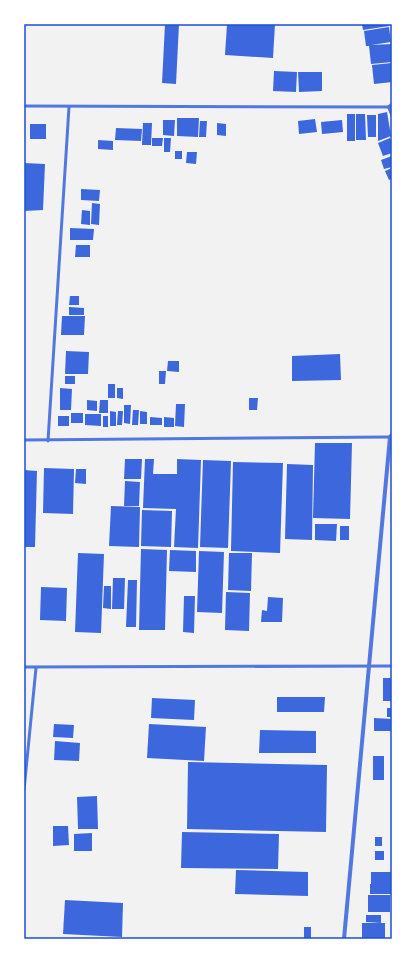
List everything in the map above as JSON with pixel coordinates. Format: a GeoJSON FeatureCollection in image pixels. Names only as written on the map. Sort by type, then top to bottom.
{"type":"FeatureCollection","features":[{"type":"Feature","properties":{"kind":"street"},"geometry":{"type":"LineString","coordinates":[[391,106],[392,114]]}},
{"type":"Feature","properties":{"kind":"street"},"geometry":{"type":"LineString","coordinates":[[344,939],[391,437]]}},
{"type":"Feature","properties":{"kind":"lane"},"geometry":{"type":"LineString","coordinates":[[24,106],[391,106]]}},
{"type":"Feature","properties":{"kind":"lane"},"geometry":{"type":"LineString","coordinates":[[48,441],[69,106]]}},
{"type":"Feature","properties":{"kind":"lane"},"geometry":{"type":"LineString","coordinates":[[24,440],[391,437]]}},
{"type":"Feature","properties":{"kind":"lane"},"geometry":{"type":"LineString","coordinates":[[24,667],[392,666]]}},
{"type":"Feature","properties":{"kind":"lane"},"geometry":{"type":"LineString","coordinates":[[24,790],[36,668]]}},
{"type":"Feature","properties":{"kind":"building"},"geometry":{"type":"Polygon","coordinates":[[[165,24],[179,24],[176,84],[162,83],[165,24]]]}},
{"type":"Feature","properties":{"kind":"building"},"geometry":{"type":"Polygon","coordinates":[[[227,24],[275,24],[273,58],[225,55],[227,24]]]}},
{"type":"Feature","properties":{"kind":"building"},"geometry":{"type":"Polygon","coordinates":[[[362,24],[389,24],[389,26],[363,30],[362,24]]]}},
{"type":"Feature","properties":{"kind":"building"},"geometry":{"type":"Polygon","coordinates":[[[389,27],[391,42],[371,45],[392,44],[392,62],[371,64],[369,46],[366,46],[364,31],[389,27]]]}},
{"type":"Feature","properties":{"kind":"building"},"geometry":{"type":"Polygon","coordinates":[[[392,63],[392,82],[374,84],[372,65],[392,63]]]}},
{"type":"Feature","properties":{"kind":"building"},"geometry":{"type":"Polygon","coordinates":[[[274,71],[297,72],[296,92],[273,91],[274,71]]]}},
{"type":"Feature","properties":{"kind":"building"},"geometry":{"type":"Polygon","coordinates":[[[298,72],[322,72],[322,91],[299,92],[298,72]]]}},
{"type":"Feature","properties":{"kind":"building"},"geometry":{"type":"Polygon","coordinates":[[[387,112],[391,136],[378,141],[378,114],[387,112]]]}},
{"type":"Feature","properties":{"kind":"building"},"geometry":{"type":"Polygon","coordinates":[[[347,114],[355,114],[355,141],[347,141],[347,114]]]}},
{"type":"Feature","properties":{"kind":"building"},"geometry":{"type":"Polygon","coordinates":[[[356,114],[365,114],[366,140],[356,140],[356,114]]]}},
{"type":"Feature","properties":{"kind":"building"},"geometry":{"type":"Polygon","coordinates":[[[367,115],[376,115],[376,137],[368,137],[367,115]]]}},
{"type":"Feature","properties":{"kind":"building"},"geometry":{"type":"Polygon","coordinates":[[[177,118],[199,118],[198,137],[177,136],[177,118]]]}},
{"type":"Feature","properties":{"kind":"building"},"geometry":{"type":"Polygon","coordinates":[[[315,119],[317,132],[299,134],[298,121],[315,119]]]}},
{"type":"Feature","properties":{"kind":"building"},"geometry":{"type":"Polygon","coordinates":[[[163,120],[175,120],[174,136],[163,135],[163,120]]]}},
{"type":"Feature","properties":{"kind":"building"},"geometry":{"type":"Polygon","coordinates":[[[342,120],[343,132],[322,134],[321,122],[342,120]]]}},
{"type":"Feature","properties":{"kind":"building"},"geometry":{"type":"Polygon","coordinates":[[[200,121],[207,121],[206,137],[199,137],[200,121]]]}},
{"type":"Feature","properties":{"kind":"building"},"geometry":{"type":"Polygon","coordinates":[[[143,123],[152,123],[151,145],[142,145],[143,123]]]}},
{"type":"Feature","properties":{"kind":"building"},"geometry":{"type":"Polygon","coordinates":[[[217,123],[226,124],[226,136],[217,135],[217,123]]]}},
{"type":"Feature","properties":{"kind":"building"},"geometry":{"type":"Polygon","coordinates":[[[30,124],[46,124],[46,139],[30,139],[30,124]]]}},
{"type":"Feature","properties":{"kind":"building"},"geometry":{"type":"Polygon","coordinates":[[[116,128],[142,129],[141,141],[115,140],[116,128]]]}},
{"type":"Feature","properties":{"kind":"building"},"geometry":{"type":"Polygon","coordinates":[[[152,138],[163,138],[162,146],[152,146],[152,138]]]}},
{"type":"Feature","properties":{"kind":"building"},"geometry":{"type":"Polygon","coordinates":[[[164,138],[171,138],[170,152],[164,152],[164,138]]]}},
{"type":"Feature","properties":{"kind":"building"},"geometry":{"type":"Polygon","coordinates":[[[390,138],[392,143],[392,153],[383,156],[378,143],[390,138]]]}},
{"type":"Feature","properties":{"kind":"building"},"geometry":{"type":"Polygon","coordinates":[[[98,140],[113,141],[113,150],[98,149],[98,140]]]}},
{"type":"Feature","properties":{"kind":"building"},"geometry":{"type":"Polygon","coordinates":[[[175,151],[182,151],[182,159],[175,159],[175,151]]]}},
{"type":"Feature","properties":{"kind":"building"},"geometry":{"type":"Polygon","coordinates":[[[187,152],[197,152],[196,164],[186,163],[187,152]]]}},
{"type":"Feature","properties":{"kind":"building"},"geometry":{"type":"Polygon","coordinates":[[[392,156],[392,167],[384,169],[381,160],[392,156]]]}},
{"type":"Feature","properties":{"kind":"building"},"geometry":{"type":"Polygon","coordinates":[[[24,163],[45,164],[43,210],[24,211],[24,163]]]}},
{"type":"Feature","properties":{"kind":"building"},"geometry":{"type":"Polygon","coordinates":[[[392,168],[392,179],[389,180],[385,171],[392,168]]]}},
{"type":"Feature","properties":{"kind":"building"},"geometry":{"type":"Polygon","coordinates":[[[81,189],[100,190],[99,201],[81,200],[81,189]]]}},
{"type":"Feature","properties":{"kind":"building"},"geometry":{"type":"Polygon","coordinates":[[[92,203],[100,204],[99,225],[91,224],[92,203]]]}},
{"type":"Feature","properties":{"kind":"building"},"geometry":{"type":"Polygon","coordinates":[[[82,210],[90,211],[90,225],[81,224],[82,210]]]}},
{"type":"Feature","properties":{"kind":"building"},"geometry":{"type":"Polygon","coordinates":[[[70,228],[94,229],[93,240],[70,240],[70,228]]]}},
{"type":"Feature","properties":{"kind":"building"},"geometry":{"type":"Polygon","coordinates":[[[76,245],[90,245],[90,257],[75,257],[76,245]]]}},
{"type":"Feature","properties":{"kind":"building"},"geometry":{"type":"Polygon","coordinates":[[[70,296],[79,296],[79,305],[69,305],[70,296]]]}},
{"type":"Feature","properties":{"kind":"building"},"geometry":{"type":"Polygon","coordinates":[[[69,307],[84,308],[84,315],[69,315],[69,307]]]}},
{"type":"Feature","properties":{"kind":"building"},"geometry":{"type":"Polygon","coordinates":[[[62,316],[85,316],[84,335],[61,335],[62,316]]]}},
{"type":"Feature","properties":{"kind":"building"},"geometry":{"type":"Polygon","coordinates":[[[66,351],[89,352],[88,374],[65,374],[66,351]]]}},
{"type":"Feature","properties":{"kind":"building"},"geometry":{"type":"Polygon","coordinates":[[[340,354],[341,380],[292,381],[292,356],[340,354]]]}},
{"type":"Feature","properties":{"kind":"building"},"geometry":{"type":"Polygon","coordinates":[[[168,361],[179,361],[179,372],[167,371],[168,361]]]}},
{"type":"Feature","properties":{"kind":"building"},"geometry":{"type":"Polygon","coordinates":[[[159,371],[166,371],[165,384],[159,384],[159,371]]]}},
{"type":"Feature","properties":{"kind":"building"},"geometry":{"type":"Polygon","coordinates":[[[65,376],[75,376],[75,384],[65,384],[65,376]]]}},
{"type":"Feature","properties":{"kind":"building"},"geometry":{"type":"Polygon","coordinates":[[[108,384],[115,384],[115,398],[108,398],[108,384]]]}},
{"type":"Feature","properties":{"kind":"building"},"geometry":{"type":"Polygon","coordinates":[[[60,388],[72,389],[71,410],[60,410],[60,388]]]}},
{"type":"Feature","properties":{"kind":"building"},"geometry":{"type":"Polygon","coordinates":[[[117,388],[123,388],[123,399],[117,398],[117,388]]]}},
{"type":"Feature","properties":{"kind":"building"},"geometry":{"type":"Polygon","coordinates":[[[249,398],[258,398],[257,410],[249,410],[249,398]]]}},
{"type":"Feature","properties":{"kind":"building"},"geometry":{"type":"Polygon","coordinates":[[[87,400],[97,401],[97,411],[87,410],[87,400]]]}},
{"type":"Feature","properties":{"kind":"building"},"geometry":{"type":"Polygon","coordinates":[[[100,400],[108,400],[108,413],[99,413],[100,400]]]}},
{"type":"Feature","properties":{"kind":"building"},"geometry":{"type":"Polygon","coordinates":[[[176,404],[185,404],[184,427],[175,426],[176,404]]]}},
{"type":"Feature","properties":{"kind":"building"},"geometry":{"type":"Polygon","coordinates":[[[124,405],[131,405],[130,424],[124,423],[124,405]]]}},
{"type":"Feature","properties":{"kind":"building"},"geometry":{"type":"Polygon","coordinates":[[[133,410],[139,410],[138,425],[132,425],[133,410]]]}},
{"type":"Feature","properties":{"kind":"building"},"geometry":{"type":"Polygon","coordinates":[[[110,411],[116,412],[116,426],[110,426],[110,411]]]}},
{"type":"Feature","properties":{"kind":"building"},"geometry":{"type":"Polygon","coordinates":[[[118,411],[123,411],[122,425],[117,425],[118,411]]]}},
{"type":"Feature","properties":{"kind":"building"},"geometry":{"type":"Polygon","coordinates":[[[140,411],[147,412],[147,424],[140,424],[140,411]]]}},
{"type":"Feature","properties":{"kind":"building"},"geometry":{"type":"Polygon","coordinates":[[[71,413],[83,413],[83,423],[71,423],[71,413]]]}},
{"type":"Feature","properties":{"kind":"building"},"geometry":{"type":"Polygon","coordinates":[[[85,414],[101,414],[101,426],[85,425],[85,414]]]}},
{"type":"Feature","properties":{"kind":"building"},"geometry":{"type":"Polygon","coordinates":[[[58,416],[69,416],[69,426],[58,426],[58,416]]]}},
{"type":"Feature","properties":{"kind":"building"},"geometry":{"type":"Polygon","coordinates":[[[103,416],[108,416],[108,427],[103,427],[103,416]]]}},
{"type":"Feature","properties":{"kind":"building"},"geometry":{"type":"Polygon","coordinates":[[[150,417],[162,418],[162,425],[150,425],[150,417]]]}},
{"type":"Feature","properties":{"kind":"building"},"geometry":{"type":"Polygon","coordinates":[[[164,417],[174,418],[174,427],[164,427],[164,417]]]}},
{"type":"Feature","properties":{"kind":"building"},"geometry":{"type":"Polygon","coordinates":[[[315,443],[352,443],[350,519],[313,518],[315,443]]]}},
{"type":"Feature","properties":{"kind":"building"},"geometry":{"type":"Polygon","coordinates":[[[125,459],[142,459],[141,479],[124,479],[125,459]]]}},
{"type":"Feature","properties":{"kind":"building"},"geometry":{"type":"Polygon","coordinates":[[[145,459],[154,459],[153,474],[177,474],[177,459],[201,460],[198,548],[174,547],[176,509],[143,508],[145,459]]]}},
{"type":"Feature","properties":{"kind":"building"},"geometry":{"type":"Polygon","coordinates":[[[203,460],[231,461],[228,548],[200,547],[203,460]]]}},
{"type":"Feature","properties":{"kind":"building"},"geometry":{"type":"Polygon","coordinates":[[[233,462],[283,463],[280,553],[231,551],[233,462]]]}},
{"type":"Feature","properties":{"kind":"building"},"geometry":{"type":"Polygon","coordinates":[[[287,464],[313,465],[312,540],[285,539],[287,464]]]}},
{"type":"Feature","properties":{"kind":"building"},"geometry":{"type":"Polygon","coordinates":[[[44,468],[74,469],[73,514],[43,513],[44,468]]]}},
{"type":"Feature","properties":{"kind":"building"},"geometry":{"type":"Polygon","coordinates":[[[76,469],[86,469],[86,484],[75,483],[76,469]]]}},
{"type":"Feature","properties":{"kind":"building"},"geometry":{"type":"Polygon","coordinates":[[[24,470],[37,471],[35,547],[24,547],[24,470]]]}},
{"type":"Feature","properties":{"kind":"building"},"geometry":{"type":"Polygon","coordinates":[[[125,481],[140,482],[139,506],[124,506],[125,481]]]}},
{"type":"Feature","properties":{"kind":"building"},"geometry":{"type":"Polygon","coordinates":[[[111,506],[140,507],[139,547],[109,546],[111,506]]]}},
{"type":"Feature","properties":{"kind":"building"},"geometry":{"type":"Polygon","coordinates":[[[142,510],[172,511],[171,547],[141,546],[142,510]]]}},
{"type":"Feature","properties":{"kind":"building"},"geometry":{"type":"Polygon","coordinates":[[[315,524],[337,524],[336,541],[315,540],[315,524]]]}},
{"type":"Feature","properties":{"kind":"building"},"geometry":{"type":"Polygon","coordinates":[[[340,526],[349,526],[349,540],[340,540],[340,526]]]}},
{"type":"Feature","properties":{"kind":"building"},"geometry":{"type":"Polygon","coordinates":[[[141,549],[167,550],[165,630],[139,630],[141,549]]]}},
{"type":"Feature","properties":{"kind":"building"},"geometry":{"type":"Polygon","coordinates":[[[170,550],[196,551],[196,572],[169,571],[170,550]]]}},
{"type":"Feature","properties":{"kind":"building"},"geometry":{"type":"Polygon","coordinates":[[[199,551],[224,552],[222,613],[197,612],[199,551]]]}},
{"type":"Feature","properties":{"kind":"building"},"geometry":{"type":"Polygon","coordinates":[[[78,553],[104,554],[101,633],[75,632],[78,553]]]}},
{"type":"Feature","properties":{"kind":"building"},"geometry":{"type":"Polygon","coordinates":[[[229,553],[252,553],[251,591],[228,590],[229,553]]]}},
{"type":"Feature","properties":{"kind":"building"},"geometry":{"type":"Polygon","coordinates":[[[113,578],[125,578],[124,609],[112,609],[113,578]]]}},
{"type":"Feature","properties":{"kind":"building"},"geometry":{"type":"Polygon","coordinates":[[[128,580],[137,580],[136,627],[126,627],[128,580]]]}},
{"type":"Feature","properties":{"kind":"building"},"geometry":{"type":"Polygon","coordinates":[[[104,586],[111,586],[111,609],[103,608],[104,586]]]}},
{"type":"Feature","properties":{"kind":"building"},"geometry":{"type":"Polygon","coordinates":[[[41,587],[67,588],[66,621],[40,620],[41,587]]]}},
{"type":"Feature","properties":{"kind":"building"},"geometry":{"type":"Polygon","coordinates":[[[226,592],[250,593],[249,631],[225,630],[226,592]]]}},
{"type":"Feature","properties":{"kind":"building"},"geometry":{"type":"Polygon","coordinates":[[[184,596],[195,596],[194,633],[183,632],[184,596]]]}},
{"type":"Feature","properties":{"kind":"building"},"geometry":{"type":"Polygon","coordinates":[[[268,597],[283,598],[282,622],[261,622],[262,610],[267,611],[268,597]]]}},
{"type":"Feature","properties":{"kind":"building"},"geometry":{"type":"Polygon","coordinates":[[[383,678],[392,678],[392,701],[383,701],[383,678]]]}},
{"type":"Feature","properties":{"kind":"building"},"geometry":{"type":"Polygon","coordinates":[[[277,697],[325,697],[324,712],[277,712],[277,697]]]}},
{"type":"Feature","properties":{"kind":"building"},"geometry":{"type":"Polygon","coordinates":[[[152,698],[195,700],[194,720],[151,718],[152,698]]]}},
{"type":"Feature","properties":{"kind":"building"},"geometry":{"type":"Polygon","coordinates":[[[387,708],[392,708],[392,717],[387,717],[387,708]]]}},
{"type":"Feature","properties":{"kind":"building"},"geometry":{"type":"Polygon","coordinates":[[[374,718],[392,719],[392,731],[374,731],[374,718]]]}},
{"type":"Feature","properties":{"kind":"building"},"geometry":{"type":"Polygon","coordinates":[[[54,724],[74,725],[73,738],[53,737],[54,724]]]}},
{"type":"Feature","properties":{"kind":"building"},"geometry":{"type":"Polygon","coordinates":[[[149,724],[206,727],[204,761],[147,758],[149,724]]]}},
{"type":"Feature","properties":{"kind":"building"},"geometry":{"type":"Polygon","coordinates":[[[260,730],[316,731],[316,753],[259,753],[260,730]]]}},
{"type":"Feature","properties":{"kind":"building"},"geometry":{"type":"Polygon","coordinates":[[[55,741],[80,743],[79,761],[54,760],[55,741]]]}},
{"type":"Feature","properties":{"kind":"building"},"geometry":{"type":"Polygon","coordinates":[[[373,756],[384,756],[384,780],[373,780],[373,756]]]}},
{"type":"Feature","properties":{"kind":"building"},"geometry":{"type":"Polygon","coordinates":[[[188,762],[327,765],[326,832],[187,829],[188,762]]]}},
{"type":"Feature","properties":{"kind":"building"},"geometry":{"type":"Polygon","coordinates":[[[97,796],[98,829],[78,829],[77,797],[97,796]]]}},
{"type":"Feature","properties":{"kind":"building"},"geometry":{"type":"Polygon","coordinates":[[[53,826],[68,826],[69,845],[53,846],[53,826]]]}},
{"type":"Feature","properties":{"kind":"building"},"geometry":{"type":"Polygon","coordinates":[[[182,832],[279,834],[278,869],[181,868],[182,832]]]}},
{"type":"Feature","properties":{"kind":"building"},"geometry":{"type":"Polygon","coordinates":[[[92,833],[92,851],[74,851],[74,834],[92,833]]]}},
{"type":"Feature","properties":{"kind":"building"},"geometry":{"type":"Polygon","coordinates":[[[375,837],[382,837],[382,846],[375,846],[375,837]]]}},
{"type":"Feature","properties":{"kind":"building"},"geometry":{"type":"Polygon","coordinates":[[[375,851],[384,851],[384,860],[375,860],[375,851]]]}},
{"type":"Feature","properties":{"kind":"building"},"geometry":{"type":"Polygon","coordinates":[[[236,870],[308,872],[308,896],[235,894],[236,870]]]}},
{"type":"Feature","properties":{"kind":"building"},"geometry":{"type":"Polygon","coordinates":[[[371,872],[391,872],[391,894],[370,894],[371,872]]]}},
{"type":"Feature","properties":{"kind":"building"},"geometry":{"type":"Polygon","coordinates":[[[368,895],[390,895],[390,912],[368,912],[368,895]]]}},
{"type":"Feature","properties":{"kind":"building"},"geometry":{"type":"Polygon","coordinates":[[[65,900],[123,903],[122,937],[63,934],[65,900]]]}},
{"type":"Feature","properties":{"kind":"building"},"geometry":{"type":"Polygon","coordinates":[[[366,915],[381,915],[381,923],[366,922],[366,915]]]}},
{"type":"Feature","properties":{"kind":"building"},"geometry":{"type":"Polygon","coordinates":[[[362,923],[385,923],[385,939],[362,939],[362,923]]]}},
{"type":"Feature","properties":{"kind":"building"},"geometry":{"type":"Polygon","coordinates":[[[304,927],[311,927],[311,939],[304,939],[304,927]]]}}]}
